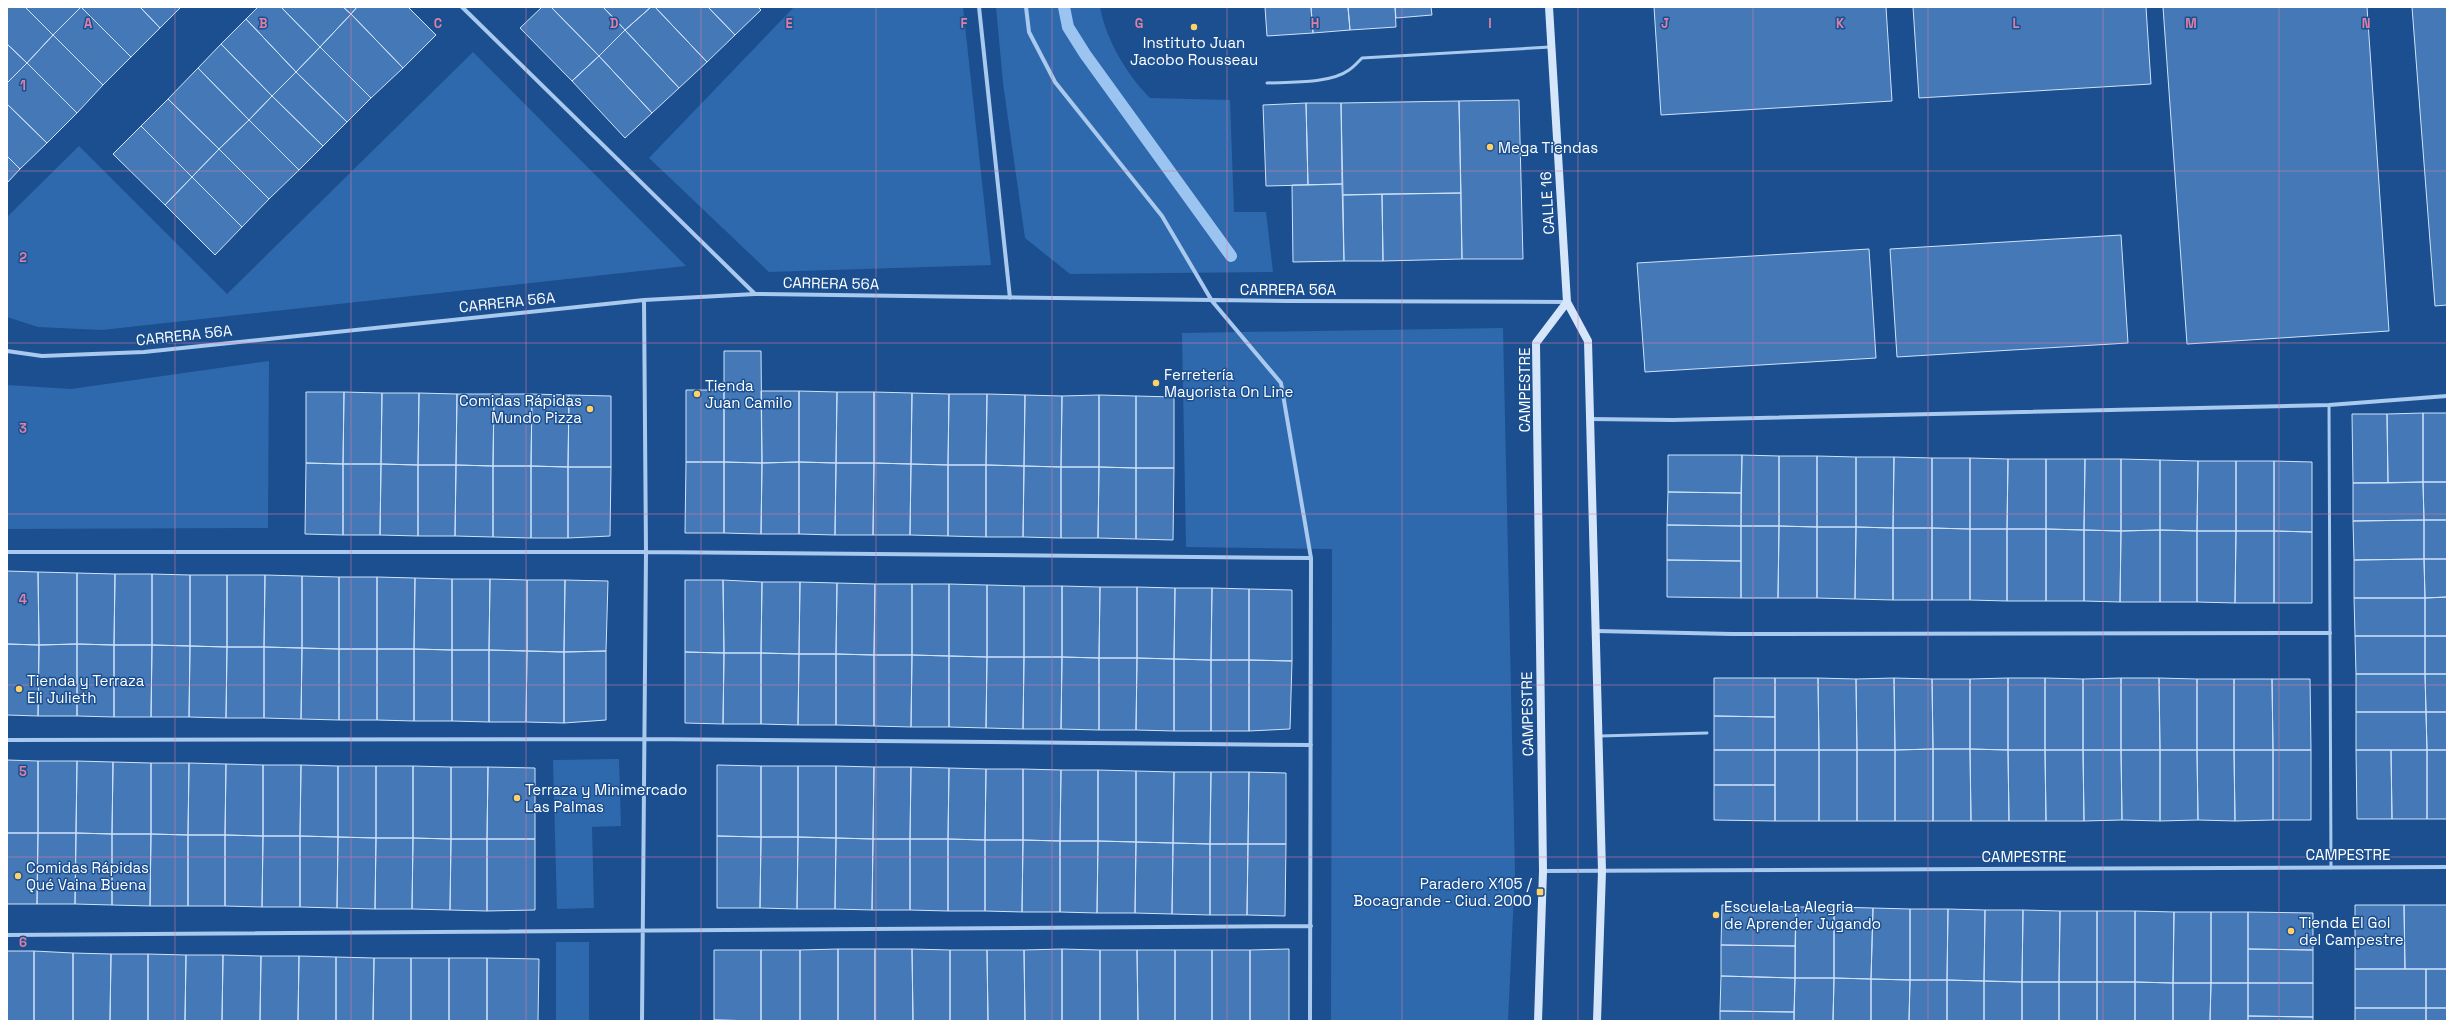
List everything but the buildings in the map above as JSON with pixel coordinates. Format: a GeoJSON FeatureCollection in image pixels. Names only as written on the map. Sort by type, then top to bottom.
{"type":"FeatureCollection","features":[{"type":"Feature","properties":{"kind":"street"},"geometry":{"type":"LineString","coordinates":[[462,7],[755,294]]}},
{"type":"Feature","properties":{"kind":"street"},"geometry":{"type":"LineString","coordinates":[[979,7],[1010,298]]}},
{"type":"Feature","properties":{"kind":"street"},"geometry":{"type":"LineString","coordinates":[[1026,7],[1029,32],[1055,82],[1162,216],[1212,301],[1281,384],[1311,558],[1310,1021]]}},
{"type":"Feature","properties":{"kind":"street","name":"CALLE 16"},"geometry":{"type":"LineString","coordinates":[[1549,7],[1567,302]]}},
{"type":"Feature","properties":{"kind":"street","name":"CARRERA 56A"},"geometry":{"type":"LineString","coordinates":[[7,351],[42,356],[144,352],[644,300],[755,294],[1212,301],[1567,302]]}},
{"type":"Feature","properties":{"kind":"street"},"geometry":{"type":"LineString","coordinates":[[642,1021],[643,739],[646,552],[644,300]]}},
{"type":"Feature","properties":{"kind":"street"},"geometry":{"type":"LineString","coordinates":[[1567,302],[1588,341],[1602,871],[1597,1021]]}},
{"type":"Feature","properties":{"kind":"street","name":"CAMPESTRE"},"geometry":{"type":"LineString","coordinates":[[1538,1021],[1543,872],[1536,343],[1567,302]]}},
{"type":"Feature","properties":{"kind":"street"},"geometry":{"type":"LineString","coordinates":[[1590,419],[1673,420],[2329,406],[2447,396]]}},
{"type":"Feature","properties":{"kind":"street"},"geometry":{"type":"LineString","coordinates":[[7,552],[646,552],[1311,558]]}},
{"type":"Feature","properties":{"kind":"street"},"geometry":{"type":"LineString","coordinates":[[1596,631],[1732,634],[2330,633]]}},
{"type":"Feature","properties":{"kind":"street"},"geometry":{"type":"LineString","coordinates":[[7,740],[643,739],[1311,745]]}},
{"type":"Feature","properties":{"kind":"street","name":"CAMPESTRE"},"geometry":{"type":"LineString","coordinates":[[1543,872],[2447,867]]}},
{"type":"Feature","properties":{"kind":"street"},"geometry":{"type":"LineString","coordinates":[[7,935],[1311,926]]}},
{"type":"Feature","properties":{"kind":"lane"},"geometry":{"type":"LineString","coordinates":[[1267,83],[1302,82],[1328,78],[1348,71],[1362,58],[1552,46]]}},
{"type":"Feature","properties":{"kind":"lane"},"geometry":{"type":"LineString","coordinates":[[2329,406],[2331,868]]}},
{"type":"Feature","properties":{"kind":"lane"},"geometry":{"type":"LineString","coordinates":[[1598,736],[1707,734]]}},
{"type":"Feature","properties":{"kind":"shaded area"},"geometry":{"type":"Polygon","coordinates":[[[794,7],[963,7],[991,265],[769,272],[649,158],[794,7]]]}},
{"type":"Feature","properties":{"kind":"shaded area"},"geometry":{"type":"Polygon","coordinates":[[[996,7],[1100,7],[1112,44],[1133,79],[1150,98],[1230,100],[1234,212],[1266,212],[1273,272],[1070,274],[1025,238],[1003,83],[996,7]]]}},
{"type":"Feature","properties":{"kind":"shaded area"},"geometry":{"type":"Polygon","coordinates":[[[473,52],[686,266],[102,330],[38,327],[7,317],[7,217],[79,146],[227,294],[473,52]]]}},
{"type":"Feature","properties":{"kind":"shaded area"},"geometry":{"type":"Polygon","coordinates":[[[1503,328],[1515,872],[1508,1021],[1331,1021],[1332,549],[1186,547],[1182,333],[1503,328]]]}},
{"type":"Feature","properties":{"kind":"shaded area"},"geometry":{"type":"Polygon","coordinates":[[[269,361],[268,528],[7,529],[7,385],[71,389],[269,361]]]}},
{"type":"Feature","properties":{"kind":"shaded area"},"geometry":{"type":"Polygon","coordinates":[[[619,759],[621,826],[592,827],[594,908],[557,909],[553,760],[619,759]]]}},
{"type":"Feature","properties":{"kind":"shaded area"},"geometry":{"type":"Polygon","coordinates":[[[556,942],[589,942],[589,1021],[556,1021],[556,942]]]}},
{"type":"Feature","properties":{"kind":"waterway"},"geometry":{"type":"LineString","coordinates":[[1064,7],[1068,27],[1085,54],[1231,256]]}},
{"type":"Feature","properties":{"kind":"place","name":"Instituto Juan Jacobo Rousseau"},"geometry":{"type":"Point","coordinates":[1194,27]}},
{"type":"Feature","properties":{"kind":"place","name":"Mega Tiendas"},"geometry":{"type":"Point","coordinates":[1490,147]}},
{"type":"Feature","properties":{"kind":"place","name":"Ferretería Mayorista On Line"},"geometry":{"type":"Point","coordinates":[1156,383]}},
{"type":"Feature","properties":{"kind":"place","name":"Tienda Juan Camilo"},"geometry":{"type":"Point","coordinates":[697,394]}},
{"type":"Feature","properties":{"kind":"place","name":"Comidas Rápidas Mundo Pizza"},"geometry":{"type":"Point","coordinates":[590,409]}},
{"type":"Feature","properties":{"kind":"place","name":"Tienda y Terraza Eli Julieth"},"geometry":{"type":"Point","coordinates":[19,689]}},
{"type":"Feature","properties":{"kind":"place","name":"Terraza y Minimercado Las Palmas"},"geometry":{"type":"Point","coordinates":[517,798]}},
{"type":"Feature","properties":{"kind":"place","name":"Comidas Rápidas Qué Vaina Buena"},"geometry":{"type":"Point","coordinates":[18,876]}},
{"type":"Feature","properties":{"kind":"place","name":"Paradero X105 / Bocagrande - Ciud. 2000"},"geometry":{"type":"Point","coordinates":[1540,892]}},
{"type":"Feature","properties":{"kind":"place","name":"Escuela La Alegria de Aprender Jugando"},"geometry":{"type":"Point","coordinates":[1716,915]}},
{"type":"Feature","properties":{"kind":"place","name":"Tienda El Gol del Campestre"},"geometry":{"type":"Point","coordinates":[2291,931]}}]}
